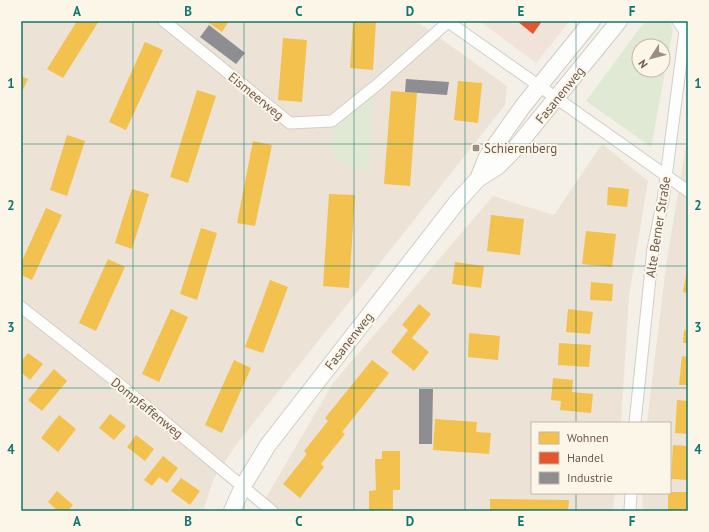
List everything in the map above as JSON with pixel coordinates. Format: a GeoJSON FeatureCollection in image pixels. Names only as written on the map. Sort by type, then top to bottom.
{"type":"FeatureCollection","features":[{"type":"Feature","properties":{"kind":"main road","name":"Fasanenweg"},"geometry":{"type":"LineString","coordinates":[[232,511],[243,486],[268,445],[457,202],[478,178],[487,157],[539,86],[592,21]]}},
{"type":"Feature","properties":{"kind":"main road","name":"Fasanenweg"},"geometry":{"type":"LineString","coordinates":[[478,178],[497,167],[513,151],[619,21]]}},
{"type":"Feature","properties":{"kind":"street","name":"Eismeerweg"},"geometry":{"type":"LineString","coordinates":[[164,21],[290,123],[332,121],[378,84],[448,21]]}},
{"type":"Feature","properties":{"kind":"street"},"geometry":{"type":"LineString","coordinates":[[448,21],[688,191]]}},
{"type":"Feature","properties":{"kind":"street","name":"Alte Berner Straße"},"geometry":{"type":"LineString","coordinates":[[635,422],[652,249],[663,200],[687,29],[678,21]]}},
{"type":"Feature","properties":{"kind":"street","name":"Dompfaffenweg"},"geometry":{"type":"LineString","coordinates":[[21,307],[272,511]]}},
{"type":"Feature","properties":{"kind":"street"},"geometry":{"type":"LineString","coordinates":[[630,511],[631,494]]}},
{"type":"Feature","properties":{"kind":"shaded area"},"geometry":{"type":"Polygon","coordinates":[[[21,21],[416,21],[507,86],[505,105],[236,445],[213,480],[203,511],[21,511],[21,21]]]}},
{"type":"Feature","properties":{"kind":"shaded area"},"geometry":{"type":"Polygon","coordinates":[[[479,21],[570,21],[536,63],[479,21]]]}},
{"type":"Feature","properties":{"kind":"shaded area"},"geometry":{"type":"Polygon","coordinates":[[[688,134],[688,511],[643,511],[642,494],[671,494],[671,422],[647,422],[666,265],[688,134]]]}},
{"type":"Feature","properties":{"kind":"shaded area"},"geometry":{"type":"Polygon","coordinates":[[[602,144],[648,181],[629,296],[621,422],[531,422],[531,494],[615,494],[613,511],[260,511],[264,501],[333,383],[493,196],[554,215],[602,144]]]}},
{"type":"Feature","properties":{"kind":"green space"},"geometry":{"type":"Polygon","coordinates":[[[645,21],[670,21],[673,30],[671,41],[671,38],[632,38],[645,21]]]}},
{"type":"Feature","properties":{"kind":"green space"},"geometry":{"type":"Polygon","coordinates":[[[631,40],[631,78],[664,78],[651,147],[586,101],[631,40]]]}},
{"type":"Feature","properties":{"kind":"green space"},"geometry":{"type":"Polygon","coordinates":[[[373,97],[369,171],[346,167],[331,152],[333,126],[373,97]]]}},
{"type":"Feature","properties":{"kind":"building: Wohnen"},"geometry":{"type":"Polygon","coordinates":[[[77,21],[99,21],[63,78],[47,69],[77,21]]]}},
{"type":"Feature","properties":{"kind":"building: Wohnen"},"geometry":{"type":"Polygon","coordinates":[[[206,21],[229,21],[222,32],[206,21]]]}},
{"type":"Feature","properties":{"kind":"building: Wohnen"},"geometry":{"type":"Polygon","coordinates":[[[353,21],[376,21],[373,70],[350,68],[353,21]]]}},
{"type":"Feature","properties":{"kind":"building: Wohnen"},"geometry":{"type":"Polygon","coordinates":[[[283,38],[307,40],[302,102],[278,100],[283,38]]]}},
{"type":"Feature","properties":{"kind":"building: Wohnen"},"geometry":{"type":"Polygon","coordinates":[[[145,42],[163,50],[126,130],[109,122],[145,42]]]}},
{"type":"Feature","properties":{"kind":"building: Wohnen"},"geometry":{"type":"Polygon","coordinates":[[[21,76],[28,79],[21,94],[21,76]]]}},
{"type":"Feature","properties":{"kind":"building: Wohnen"},"geometry":{"type":"Polygon","coordinates":[[[458,81],[482,83],[478,123],[454,120],[458,81]]]}},
{"type":"Feature","properties":{"kind":"building: Wohnen"},"geometry":{"type":"Polygon","coordinates":[[[197,90],[216,96],[188,183],[170,177],[197,90]]]}},
{"type":"Feature","properties":{"kind":"building: Wohnen"},"geometry":{"type":"Polygon","coordinates":[[[391,91],[417,93],[410,186],[384,184],[391,91]]]}},
{"type":"Feature","properties":{"kind":"building: Wohnen"},"geometry":{"type":"Polygon","coordinates":[[[67,135],[85,141],[67,196],[50,190],[67,135]]]}},
{"type":"Feature","properties":{"kind":"building: Wohnen"},"geometry":{"type":"Polygon","coordinates":[[[253,141],[272,145],[255,226],[237,223],[253,141]]]}},
{"type":"Feature","properties":{"kind":"building: Wohnen"},"geometry":{"type":"Polygon","coordinates":[[[608,187],[629,189],[627,207],[607,205],[608,187]]]}},
{"type":"Feature","properties":{"kind":"building: Wohnen"},"geometry":{"type":"Polygon","coordinates":[[[132,189],[149,194],[132,249],[115,243],[132,189]]]}},
{"type":"Feature","properties":{"kind":"building: Wohnen"},"geometry":{"type":"Polygon","coordinates":[[[329,194],[355,195],[349,288],[323,286],[329,194]]]}},
{"type":"Feature","properties":{"kind":"building: Wohnen"},"geometry":{"type":"Polygon","coordinates":[[[46,208],[62,215],[32,280],[21,275],[21,263],[46,208]]]}},
{"type":"Feature","properties":{"kind":"building: Wohnen"},"geometry":{"type":"Polygon","coordinates":[[[491,215],[524,219],[520,255],[487,251],[491,215]]]}},
{"type":"Feature","properties":{"kind":"building: Wohnen"},"geometry":{"type":"Polygon","coordinates":[[[201,228],[217,233],[197,300],[180,294],[201,228]]]}},
{"type":"Feature","properties":{"kind":"building: Wohnen"},"geometry":{"type":"Polygon","coordinates":[[[586,231],[616,234],[612,267],[582,264],[586,231]]]}},
{"type":"Feature","properties":{"kind":"building: Wohnen"},"geometry":{"type":"Polygon","coordinates":[[[108,259],[125,267],[96,331],[79,323],[108,259]]]}},
{"type":"Feature","properties":{"kind":"building: Wohnen"},"geometry":{"type":"Polygon","coordinates":[[[455,262],[484,266],[481,288],[452,284],[455,262]]]}},
{"type":"Feature","properties":{"kind":"building: Wohnen"},"geometry":{"type":"Polygon","coordinates":[[[688,270],[688,293],[683,292],[688,270]]]}},
{"type":"Feature","properties":{"kind":"building: Wohnen"},"geometry":{"type":"Polygon","coordinates":[[[270,280],[288,287],[263,353],[245,347],[270,280]]]}},
{"type":"Feature","properties":{"kind":"building: Wohnen"},"geometry":{"type":"Polygon","coordinates":[[[591,282],[613,284],[612,301],[590,300],[591,282]]]}},
{"type":"Feature","properties":{"kind":"building: Wohnen"},"geometry":{"type":"Polygon","coordinates":[[[419,304],[431,314],[412,338],[429,352],[414,371],[391,352],[408,330],[402,325],[419,304]]]}},
{"type":"Feature","properties":{"kind":"building: Wohnen"},"geometry":{"type":"Polygon","coordinates":[[[171,309],[188,317],[159,382],[142,374],[171,309]]]}},
{"type":"Feature","properties":{"kind":"building: Wohnen"},"geometry":{"type":"Polygon","coordinates":[[[568,309],[593,312],[590,334],[566,332],[568,309]]]}},
{"type":"Feature","properties":{"kind":"building: Wohnen"},"geometry":{"type":"Polygon","coordinates":[[[684,330],[688,331],[688,343],[683,343],[684,330]]]}},
{"type":"Feature","properties":{"kind":"building: Wohnen"},"geometry":{"type":"Polygon","coordinates":[[[469,333],[500,336],[498,360],[468,357],[469,333]]]}},
{"type":"Feature","properties":{"kind":"building: Wohnen"},"geometry":{"type":"Polygon","coordinates":[[[559,343],[591,345],[589,367],[558,365],[559,343]]]}},
{"type":"Feature","properties":{"kind":"building: Wohnen"},"geometry":{"type":"Polygon","coordinates":[[[28,353],[43,364],[30,380],[21,372],[21,357],[23,359],[28,353]]]}},
{"type":"Feature","properties":{"kind":"building: Wohnen"},"geometry":{"type":"Polygon","coordinates":[[[682,356],[688,357],[688,385],[679,385],[682,356]]]}},
{"type":"Feature","properties":{"kind":"building: Wohnen"},"geometry":{"type":"Polygon","coordinates":[[[234,360],[251,368],[222,433],[205,425],[234,360]]]}},
{"type":"Feature","properties":{"kind":"building: Wohnen"},"geometry":{"type":"Polygon","coordinates":[[[372,360],[389,373],[342,432],[345,434],[321,464],[324,467],[300,498],[283,484],[307,454],[304,451],[328,421],[325,418],[372,360]]]}},
{"type":"Feature","properties":{"kind":"building: Wohnen"},"geometry":{"type":"Polygon","coordinates":[[[54,369],[67,381],[42,411],[28,400],[54,369]]]}},
{"type":"Feature","properties":{"kind":"building: Wohnen"},"geometry":{"type":"Polygon","coordinates":[[[553,378],[573,380],[572,392],[593,394],[591,413],[560,410],[561,401],[551,400],[553,378]]]}},
{"type":"Feature","properties":{"kind":"building: Wohnen"},"geometry":{"type":"Polygon","coordinates":[[[677,400],[688,401],[688,434],[675,433],[677,400]]]}},
{"type":"Feature","properties":{"kind":"building: Wohnen"},"geometry":{"type":"Polygon","coordinates":[[[110,414],[126,426],[114,440],[99,428],[110,414]]]}},
{"type":"Feature","properties":{"kind":"building: Wohnen"},"geometry":{"type":"Polygon","coordinates":[[[59,415],[76,429],[58,452],[41,438],[59,415]]]}},
{"type":"Feature","properties":{"kind":"building: Wohnen"},"geometry":{"type":"Polygon","coordinates":[[[435,419],[477,422],[476,432],[491,433],[489,454],[433,450],[435,419]]]}},
{"type":"Feature","properties":{"kind":"building: Wohnen"},"geometry":{"type":"Polygon","coordinates":[[[136,435],[154,449],[145,461],[127,447],[136,435]]]}},
{"type":"Feature","properties":{"kind":"building: Wohnen"},"geometry":{"type":"Polygon","coordinates":[[[673,445],[688,446],[688,480],[671,479],[673,445]]]}},
{"type":"Feature","properties":{"kind":"building: Wohnen"},"geometry":{"type":"Polygon","coordinates":[[[382,451],[400,451],[400,490],[393,490],[393,511],[369,511],[369,491],[376,490],[375,459],[382,459],[382,451]]]}},
{"type":"Feature","properties":{"kind":"building: Wohnen"},"geometry":{"type":"Polygon","coordinates":[[[163,456],[178,468],[167,483],[159,477],[152,486],[144,480],[163,456]]]}},
{"type":"Feature","properties":{"kind":"building: Wohnen"},"geometry":{"type":"Polygon","coordinates":[[[181,478],[200,491],[190,505],[171,491],[181,478]]]}},
{"type":"Feature","properties":{"kind":"building: Wohnen"},"geometry":{"type":"Polygon","coordinates":[[[57,491],[73,505],[68,511],[58,511],[48,502],[57,491]]]}},
{"type":"Feature","properties":{"kind":"building: Wohnen"},"geometry":{"type":"Polygon","coordinates":[[[671,492],[688,492],[688,511],[668,511],[668,494],[671,494],[671,492]]]}},
{"type":"Feature","properties":{"kind":"building: Wohnen"},"geometry":{"type":"Polygon","coordinates":[[[490,499],[569,500],[568,511],[490,511],[490,499]]]}},
{"type":"Feature","properties":{"kind":"building: Handel"},"geometry":{"type":"Polygon","coordinates":[[[517,21],[542,21],[533,34],[517,21]]]}},
{"type":"Feature","properties":{"kind":"building: Industrie"},"geometry":{"type":"Polygon","coordinates":[[[209,25],[245,53],[236,64],[200,37],[209,25]]]}},
{"type":"Feature","properties":{"kind":"building: Industrie"},"geometry":{"type":"Polygon","coordinates":[[[406,79],[449,82],[447,95],[405,92],[406,79]]]}},
{"type":"Feature","properties":{"kind":"building: Industrie"},"geometry":{"type":"Polygon","coordinates":[[[419,389],[433,389],[432,444],[419,444],[419,389]]]}},
{"type":"Feature","properties":{"kind":"place","name":"Schierenberg"},"geometry":{"type":"Point","coordinates":[476,148]}}]}
